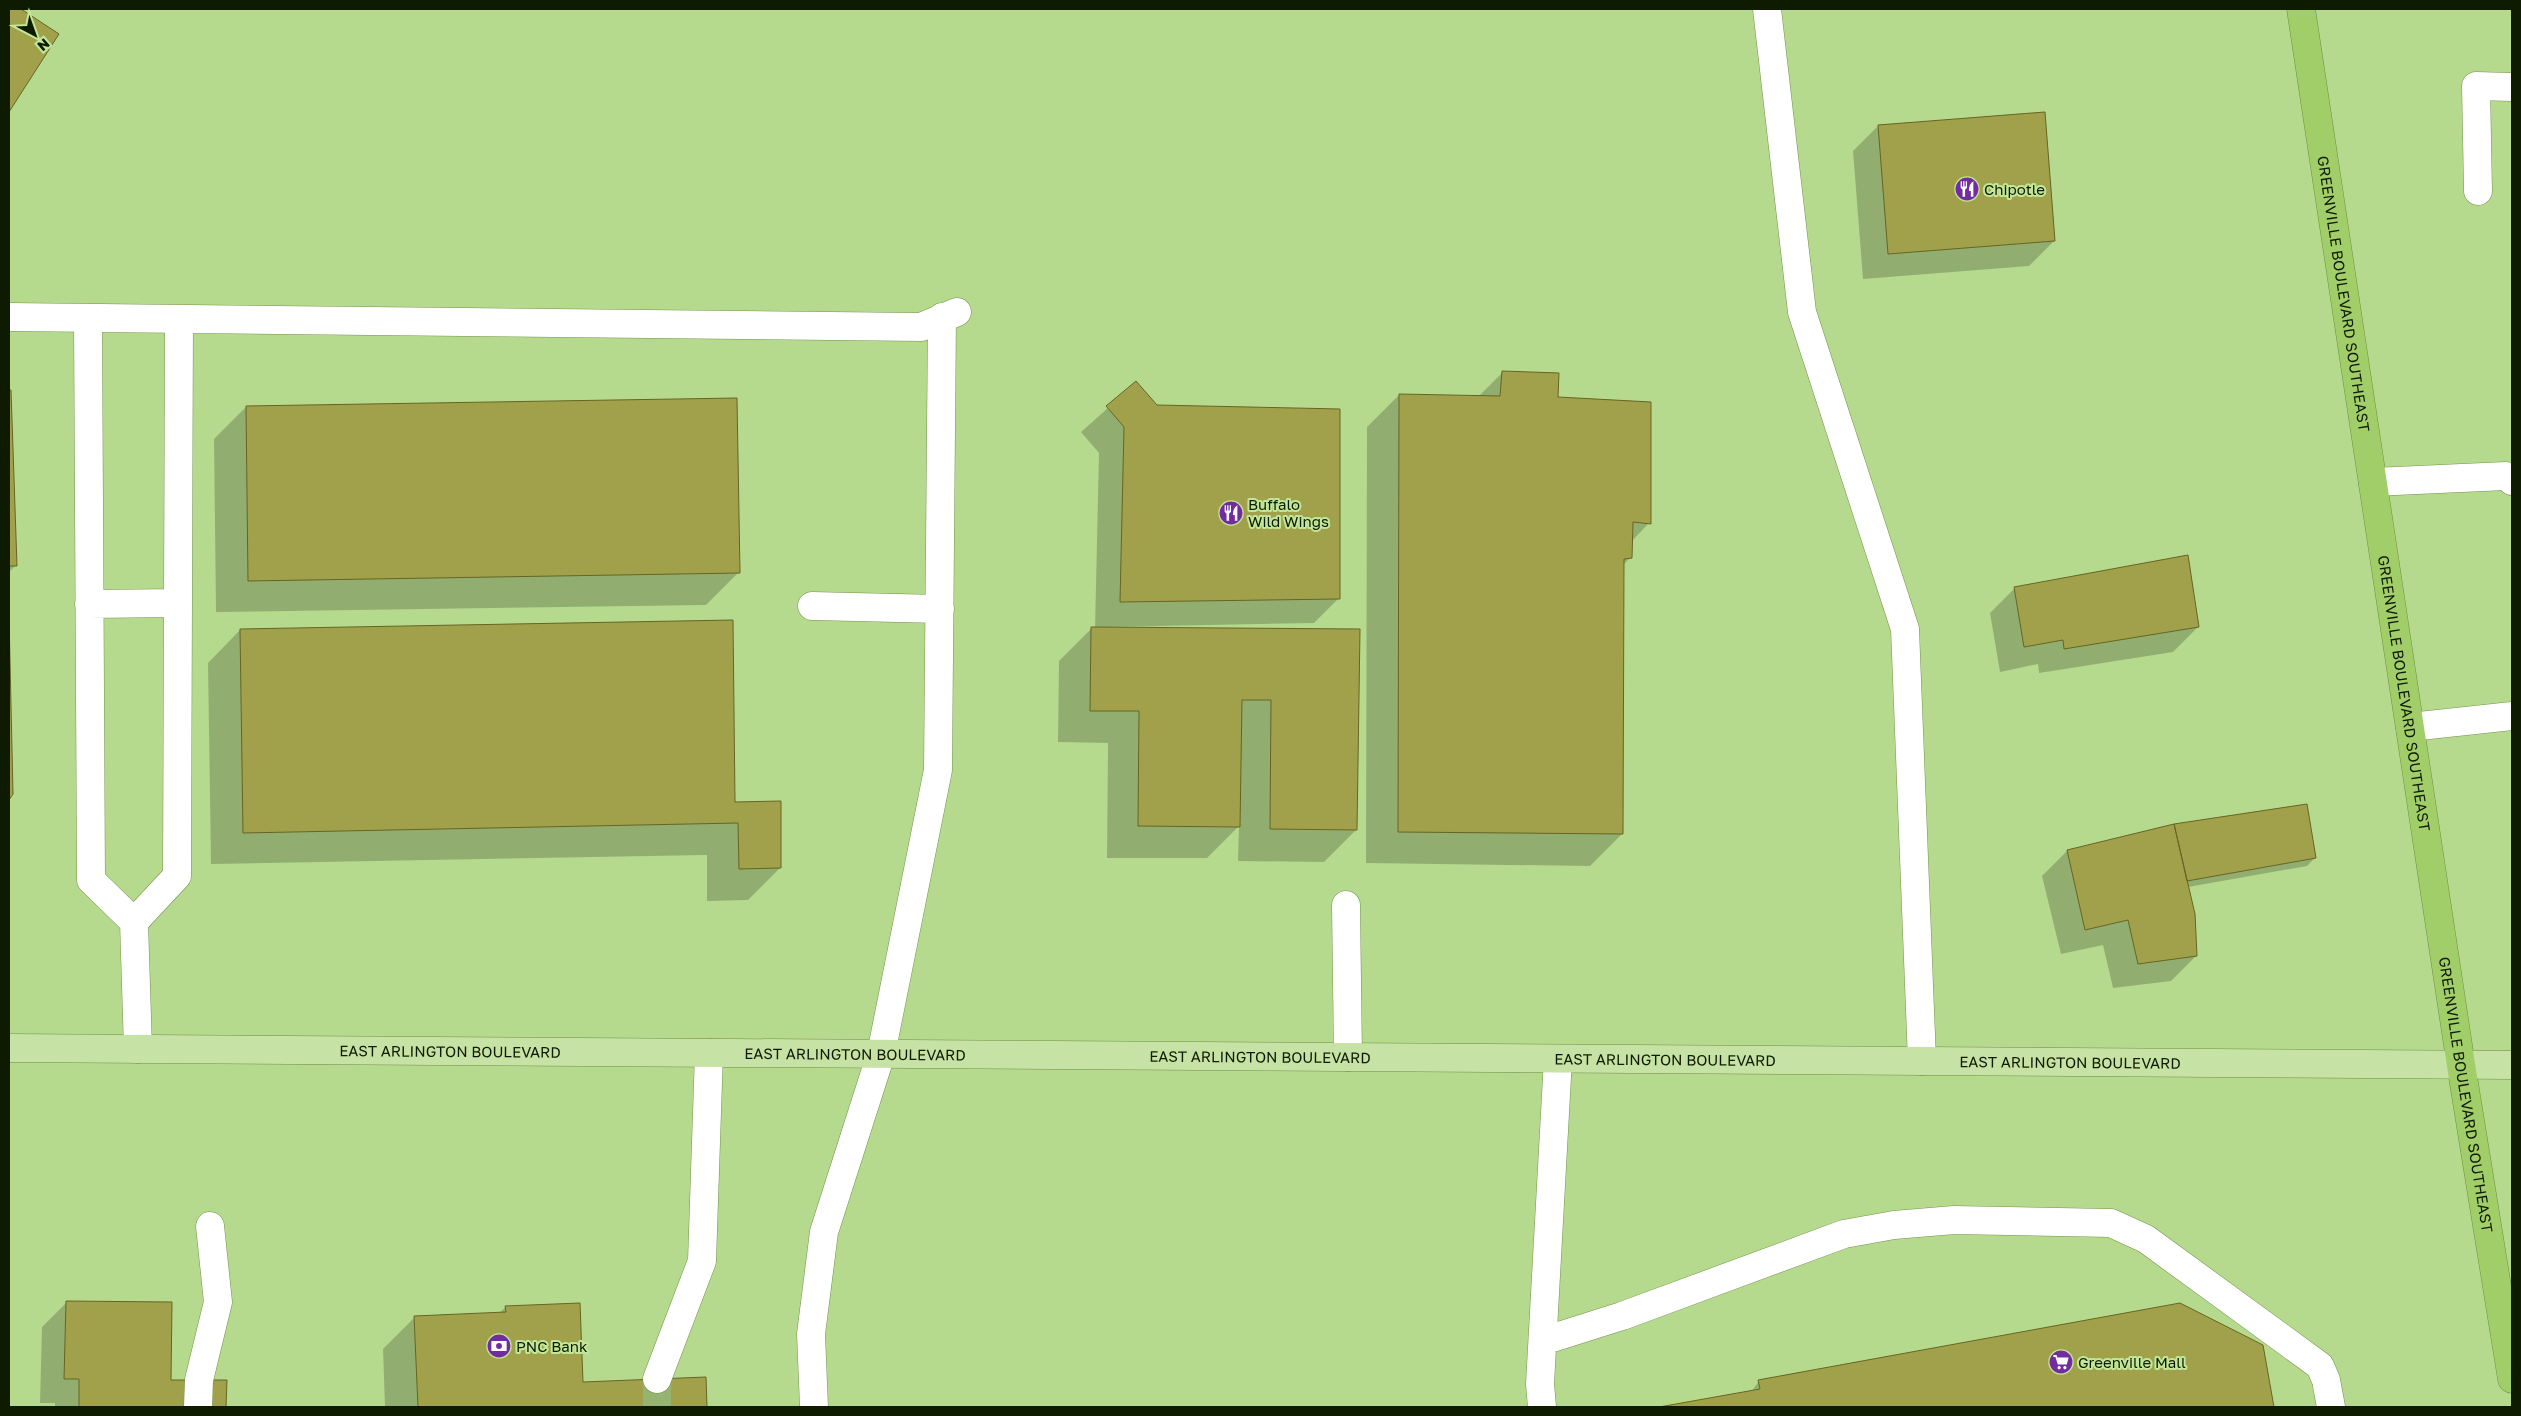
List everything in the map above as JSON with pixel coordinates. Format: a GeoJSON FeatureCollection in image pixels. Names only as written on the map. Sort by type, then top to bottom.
{"type":"FeatureCollection","features":[{"type":"Feature","properties":{"kind":"highway","name":"GREENVILLE BOULEVARD SOUTHEAST"},"geometry":{"type":"LineString","coordinates":[[2301,9],[2461,1065],[2512,1379]]}},
{"type":"Feature","properties":{"kind":"main road","name":"EAST ARLINGTON BOULEVARD"},"geometry":{"type":"LineString","coordinates":[[9,1048],[2512,1065]]}},
{"type":"Feature","properties":{"kind":"lane"},"geometry":{"type":"LineString","coordinates":[[1767,9],[1802,312],[1905,629],[1922,1060]]}},
{"type":"Feature","properties":{"kind":"lane"},"geometry":{"type":"LineString","coordinates":[[2478,191],[2476,86],[2512,86]]}},
{"type":"Feature","properties":{"kind":"lane"},"geometry":{"type":"LineString","coordinates":[[9,317],[921,326],[950,315],[940,609],[938,770],[881,1054],[824,1232],[811,1334],[814,1407]]}},
{"type":"Feature","properties":{"kind":"lane"},"geometry":{"type":"LineString","coordinates":[[88,318],[91,880],[134,922],[138,1048]]}},
{"type":"Feature","properties":{"kind":"lane"},"geometry":{"type":"LineString","coordinates":[[134,922],[177,876],[179,319]]}},
{"type":"Feature","properties":{"kind":"lane"},"geometry":{"type":"LineString","coordinates":[[2373,482],[2506,476],[2512,481]]}},
{"type":"Feature","properties":{"kind":"lane"},"geometry":{"type":"LineString","coordinates":[[90,604],[178,603]]}},
{"type":"Feature","properties":{"kind":"lane"},"geometry":{"type":"LineString","coordinates":[[812,606],[940,609]]}},
{"type":"Feature","properties":{"kind":"lane"},"geometry":{"type":"LineString","coordinates":[[2410,727],[2512,716]]}},
{"type":"Feature","properties":{"kind":"lane"},"geometry":{"type":"LineString","coordinates":[[1346,905],[1348,1057]]}},
{"type":"Feature","properties":{"kind":"lane"},"geometry":{"type":"LineString","coordinates":[[657,1379],[702,1261],[709,1053]]}},
{"type":"Feature","properties":{"kind":"lane"},"geometry":{"type":"LineString","coordinates":[[1542,1407],[1543,1341],[1558,1059]]}},
{"type":"Feature","properties":{"kind":"lane"},"geometry":{"type":"LineString","coordinates":[[1543,1341],[1622,1316],[1844,1234],[1894,1225],[1954,1220],[2111,1223],[2146,1239],[2320,1366],[2326,1380],[2332,1407]]}},
{"type":"Feature","properties":{"kind":"lane"},"geometry":{"type":"LineString","coordinates":[[198,1407],[199,1380],[218,1302],[210,1226]]}},
{"type":"Feature","properties":{"kind":"building"},"geometry":{"type":"Polygon","coordinates":[[[9,9],[21,9],[59,34],[9,112],[9,9]]]}},
{"type":"Feature","properties":{"kind":"building","name":"Chipotle"},"geometry":{"type":"Polygon","coordinates":[[[2045,112],[2055,241],[1888,254],[1878,125],[2045,112]]]}},
{"type":"Feature","properties":{"kind":"building"},"geometry":{"type":"Polygon","coordinates":[[[1502,371],[1559,373],[1558,397],[1651,402],[1651,524],[1633,522],[1632,558],[1624,559],[1623,834],[1398,832],[1399,394],[1500,396],[1502,371]]]}},
{"type":"Feature","properties":{"kind":"building","name":"Buffalo Wild Wings"},"geometry":{"type":"Polygon","coordinates":[[[1136,381],[1157,405],[1340,409],[1340,599],[1120,602],[1124,427],[1106,406],[1136,381]]]}},
{"type":"Feature","properties":{"kind":"building"},"geometry":{"type":"Polygon","coordinates":[[[9,390],[11,390],[17,566],[9,566],[9,390]]]}},
{"type":"Feature","properties":{"kind":"building"},"geometry":{"type":"Polygon","coordinates":[[[737,398],[740,573],[248,581],[246,406],[737,398]]]}},
{"type":"Feature","properties":{"kind":"building"},"geometry":{"type":"Polygon","coordinates":[[[2188,555],[2199,627],[2064,649],[2063,640],[2024,647],[2014,587],[2188,555]]]}},
{"type":"Feature","properties":{"kind":"building"},"geometry":{"type":"Polygon","coordinates":[[[9,616],[13,794],[9,800],[9,616]]]}},
{"type":"Feature","properties":{"kind":"building"},"geometry":{"type":"Polygon","coordinates":[[[733,620],[735,802],[781,801],[781,868],[739,869],[738,823],[243,833],[240,629],[733,620]]]}},
{"type":"Feature","properties":{"kind":"building"},"geometry":{"type":"Polygon","coordinates":[[[1091,627],[1360,629],[1357,830],[1270,829],[1271,700],[1242,700],[1240,827],[1138,826],[1139,711],[1090,711],[1091,627]]]}},
{"type":"Feature","properties":{"kind":"building"},"geometry":{"type":"Polygon","coordinates":[[[2307,804],[2316,858],[2187,881],[2174,824],[2307,804]]]}},
{"type":"Feature","properties":{"kind":"building"},"geometry":{"type":"Polygon","coordinates":[[[2174,824],[2195,914],[2197,956],[2138,964],[2128,920],[2085,930],[2067,850],[2174,824]]]}},
{"type":"Feature","properties":{"kind":"building"},"geometry":{"type":"Polygon","coordinates":[[[66,1301],[172,1302],[171,1380],[227,1380],[226,1407],[79,1407],[79,1379],[64,1379],[66,1301]]]}},
{"type":"Feature","properties":{"kind":"building","name":"PNC Bank"},"geometry":{"type":"Polygon","coordinates":[[[580,1303],[583,1382],[706,1377],[707,1407],[418,1407],[414,1316],[506,1312],[505,1306],[580,1303]]]}},
{"type":"Feature","properties":{"kind":"building","name":"Greenville Mall"},"geometry":{"type":"Polygon","coordinates":[[[2180,1303],[2263,1345],[2274,1407],[1659,1407],[1760,1389],[1758,1380],[2180,1303]]]}},
{"type":"Feature","properties":{"kind":"tunnel"},"geometry":{"type":"LineString","coordinates":[[657,1379],[657,1407]]}},
{"type":"Feature","properties":{"kind":"place","name":"Chipotle"},"geometry":{"type":"Point","coordinates":[1967,189]}},
{"type":"Feature","properties":{"kind":"place","name":"Buffalo Wild Wings"},"geometry":{"type":"Point","coordinates":[1231,513]}},
{"type":"Feature","properties":{"kind":"place","name":"PNC Bank"},"geometry":{"type":"Point","coordinates":[499,1346]}},
{"type":"Feature","properties":{"kind":"place","name":"Greenville Mall"},"geometry":{"type":"Point","coordinates":[2061,1362]}}]}
